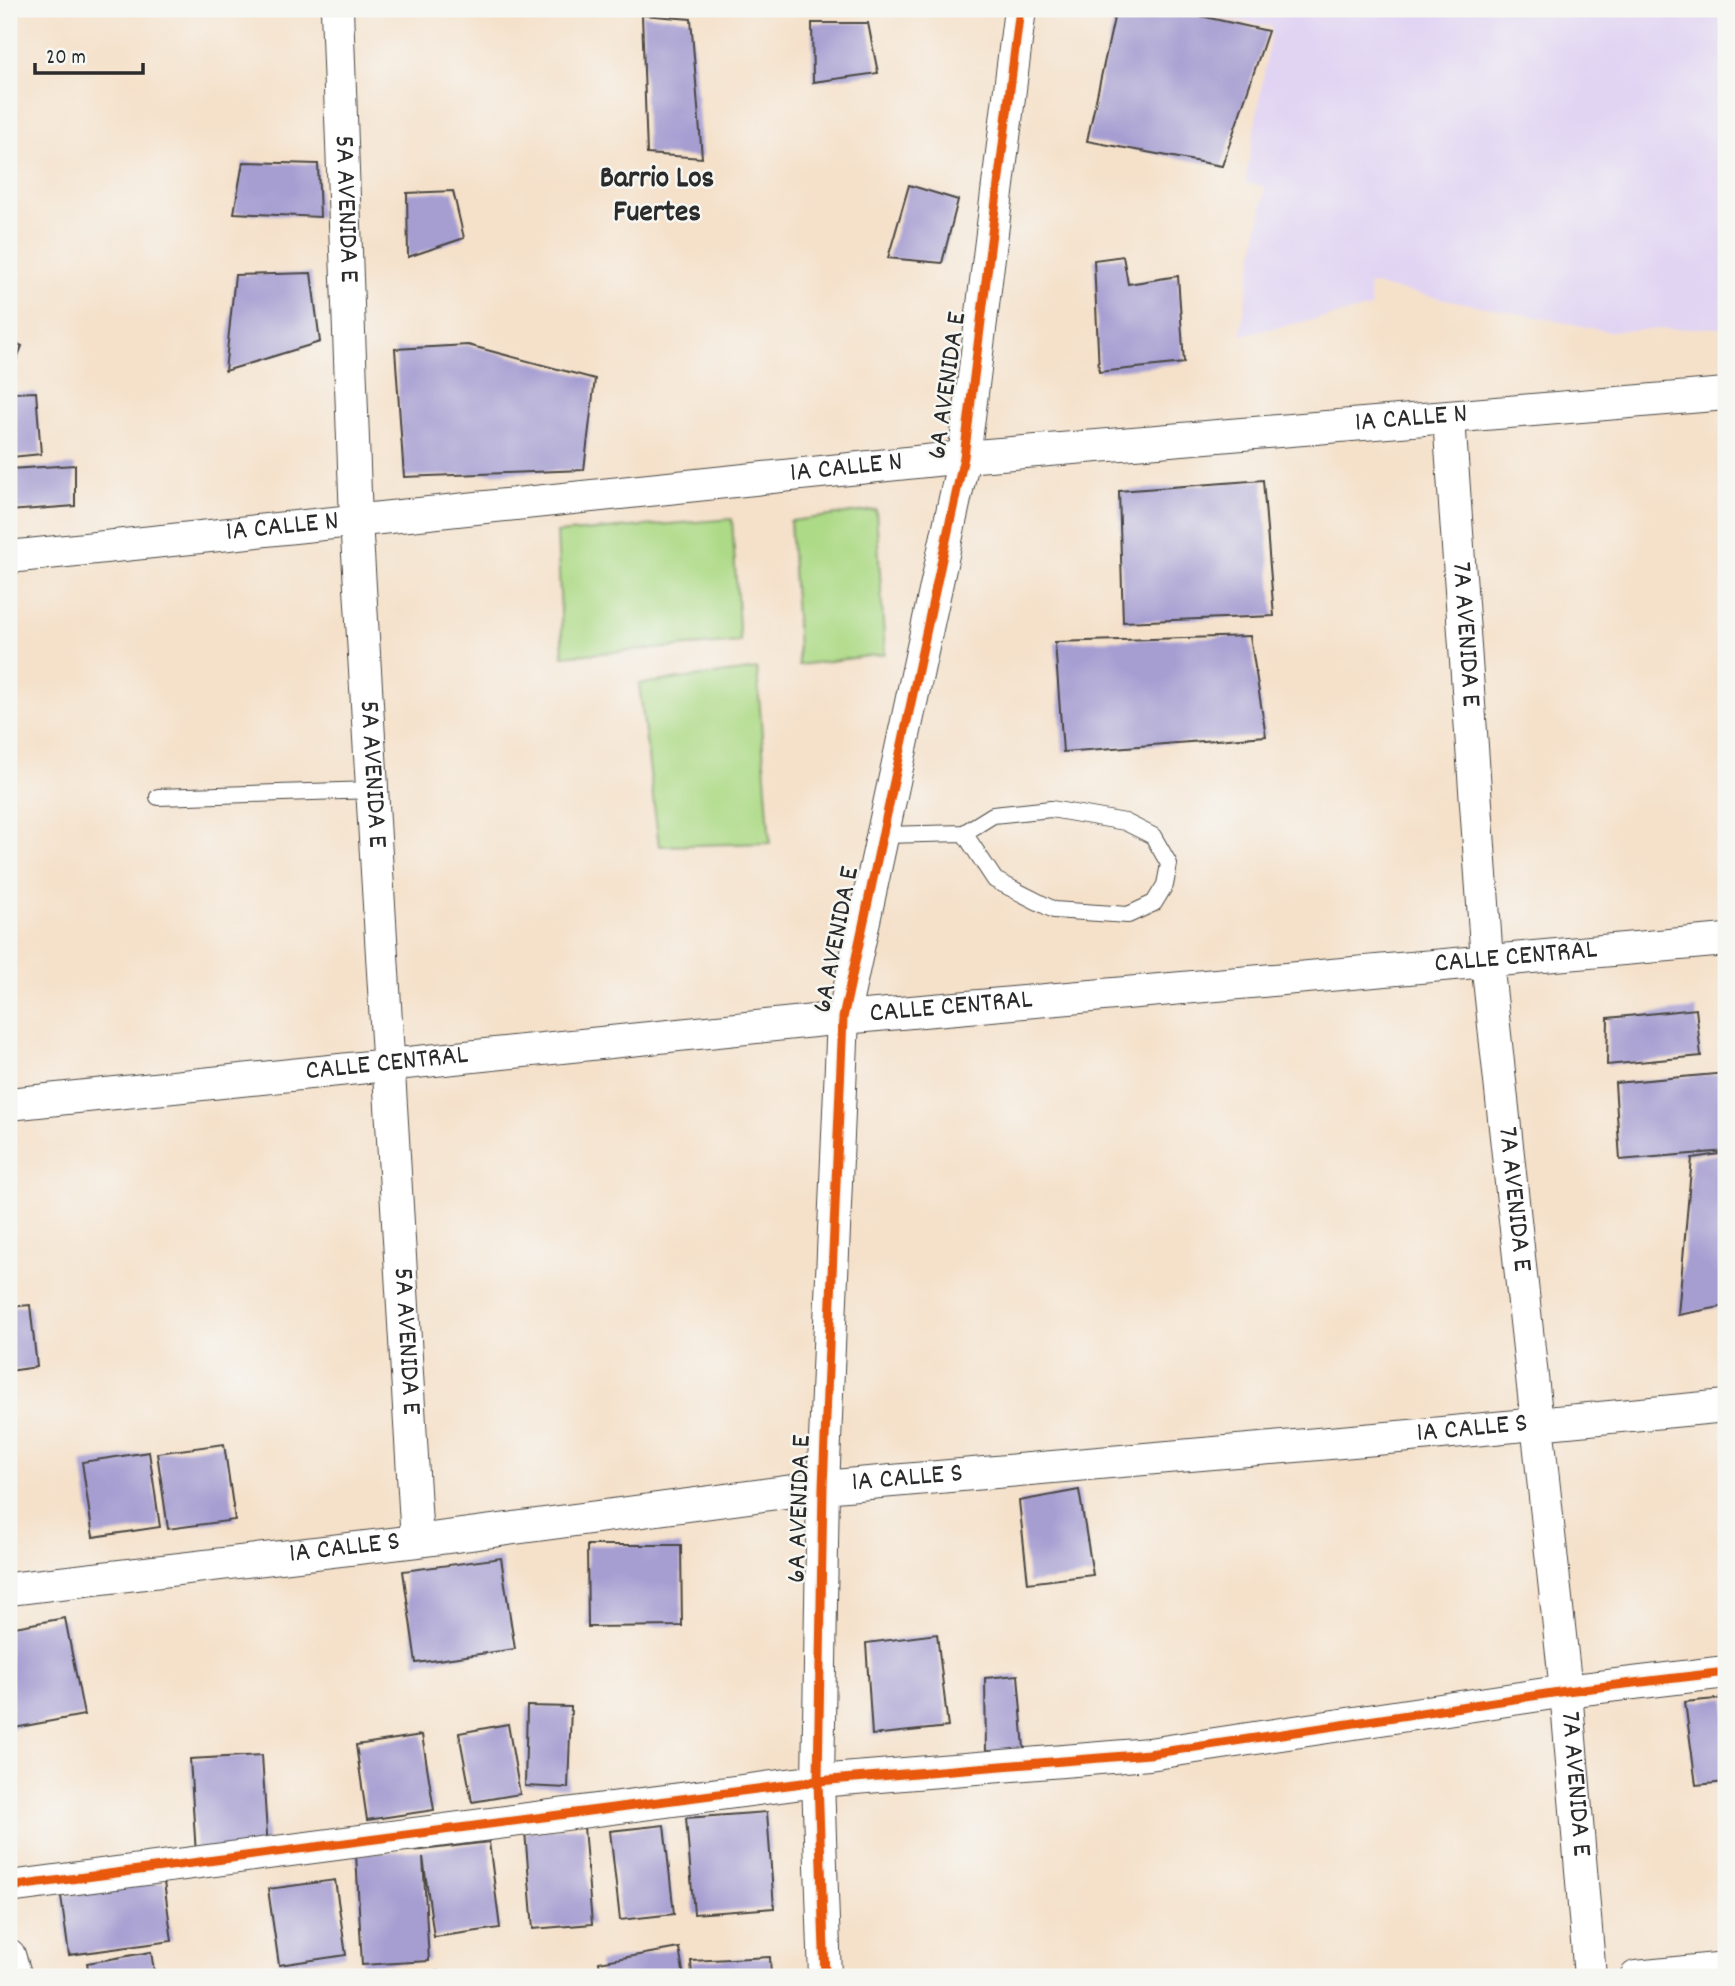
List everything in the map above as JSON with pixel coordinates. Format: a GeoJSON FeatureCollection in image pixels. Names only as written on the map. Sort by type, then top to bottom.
{"type":"FeatureCollection","features":[{"type":"Feature","properties":{"kind":"street","name":"5A AVENIDA E"},"geometry":{"type":"LineString","coordinates":[[337,9],[356,520],[417,1541]]}},
{"type":"Feature","properties":{"kind":"street","name":"6A AVENIDA E"},"geometry":{"type":"LineString","coordinates":[[825,1977],[818,1781],[823,1487],[843,1018],[964,457],[1020,9]]}},
{"type":"Feature","properties":{"kind":"street","name":"1A CALLE N"},"geometry":{"type":"LineString","coordinates":[[9,557],[964,457],[1726,394]]}},
{"type":"Feature","properties":{"kind":"street","name":"7A AVENIDA E"},"geometry":{"type":"LineString","coordinates":[[1449,418],[1487,961],[1566,1691],[1590,1977]]}},
{"type":"Feature","properties":{"kind":"street","name":"CALLE CENTRAL"},"geometry":{"type":"LineString","coordinates":[[9,1104],[843,1018],[1726,940]]}},
{"type":"Feature","properties":{"kind":"street","name":"1A CALLE S"},"geometry":{"type":"LineString","coordinates":[[9,1589],[417,1541],[823,1487],[1726,1406]]}},
{"type":"Feature","properties":{"kind":"street"},"geometry":{"type":"LineString","coordinates":[[9,1887],[818,1781],[1149,1754],[1566,1691],[1726,1672]]}},
{"type":"Feature","properties":{"kind":"street"},"geometry":{"type":"LineString","coordinates":[[9,1955],[16,1977]]}},
{"type":"Feature","properties":{"kind":"street"},"geometry":{"type":"LineString","coordinates":[[1636,1977],[1726,1968]]}},
{"type":"Feature","properties":{"kind":"lane"},"geometry":{"type":"LineString","coordinates":[[158,797],[372,790]]}},
{"type":"Feature","properties":{"kind":"lane"},"geometry":{"type":"LineString","coordinates":[[883,835],[964,833],[993,815],[1051,809],[1125,822],[1153,836],[1169,864],[1164,885],[1154,903],[1128,915],[1054,910],[995,880],[964,833]]}},
{"type":"Feature","properties":{"kind":"shaded area"},"geometry":{"type":"Polygon","coordinates":[[[1173,9],[1726,9],[1726,327],[1608,331],[1368,284],[1371,308],[1240,335],[1265,187],[1245,183],[1272,27],[1173,9]]]}},
{"type":"Feature","properties":{"kind":"green space"},"geometry":{"type":"Polygon","coordinates":[[[876,510],[885,654],[799,665],[790,521],[876,510]]]}},
{"type":"Feature","properties":{"kind":"green space"},"geometry":{"type":"Polygon","coordinates":[[[732,519],[740,642],[563,656],[557,533],[732,519]]]}},
{"type":"Feature","properties":{"kind":"green space"},"geometry":{"type":"Polygon","coordinates":[[[757,669],[770,843],[659,846],[639,684],[757,669]]]}},
{"type":"Feature","properties":{"kind":"building"},"geometry":{"type":"Polygon","coordinates":[[[1116,9],[1169,9],[1268,31],[1222,166],[1087,141],[1116,9]]]}},
{"type":"Feature","properties":{"kind":"building"},"geometry":{"type":"Polygon","coordinates":[[[642,15],[691,19],[702,158],[647,154],[642,15]]]}},
{"type":"Feature","properties":{"kind":"building"},"geometry":{"type":"Polygon","coordinates":[[[812,23],[868,23],[878,73],[813,82],[812,23]]]}},
{"type":"Feature","properties":{"kind":"building"},"geometry":{"type":"Polygon","coordinates":[[[243,162],[318,164],[320,217],[234,213],[243,162]]]}},
{"type":"Feature","properties":{"kind":"building"},"geometry":{"type":"Polygon","coordinates":[[[909,185],[958,200],[942,263],[888,258],[909,185]]]}},
{"type":"Feature","properties":{"kind":"building"},"geometry":{"type":"Polygon","coordinates":[[[453,191],[464,238],[408,257],[407,193],[453,191]]]}},
{"type":"Feature","properties":{"kind":"building"},"geometry":{"type":"Polygon","coordinates":[[[1123,256],[1128,284],[1178,276],[1184,363],[1099,372],[1094,260],[1123,256]]]}},
{"type":"Feature","properties":{"kind":"building"},"geometry":{"type":"Polygon","coordinates":[[[311,273],[320,342],[225,371],[235,275],[311,273]]]}},
{"type":"Feature","properties":{"kind":"building"},"geometry":{"type":"Polygon","coordinates":[[[9,340],[22,346],[9,378],[9,340]]]}},
{"type":"Feature","properties":{"kind":"building"},"geometry":{"type":"Polygon","coordinates":[[[468,345],[595,379],[584,470],[404,477],[395,349],[468,345]]]}},
{"type":"Feature","properties":{"kind":"building"},"geometry":{"type":"Polygon","coordinates":[[[36,392],[41,454],[12,457],[9,393],[36,392]]]}},
{"type":"Feature","properties":{"kind":"building"},"geometry":{"type":"Polygon","coordinates":[[[75,465],[75,506],[9,511],[9,469],[75,465]]]}},
{"type":"Feature","properties":{"kind":"building"},"geometry":{"type":"Polygon","coordinates":[[[1263,480],[1274,616],[1123,622],[1119,491],[1263,480]]]}},
{"type":"Feature","properties":{"kind":"building"},"geometry":{"type":"Polygon","coordinates":[[[1250,636],[1266,736],[1063,752],[1055,642],[1250,636]]]}},
{"type":"Feature","properties":{"kind":"building"},"geometry":{"type":"Polygon","coordinates":[[[1696,1009],[1701,1056],[1607,1065],[1608,1018],[1696,1009]]]}},
{"type":"Feature","properties":{"kind":"building"},"geometry":{"type":"Polygon","coordinates":[[[1726,1073],[1726,1151],[1620,1160],[1615,1083],[1726,1073]]]}},
{"type":"Feature","properties":{"kind":"building"},"geometry":{"type":"Polygon","coordinates":[[[1726,1153],[1726,1306],[1678,1315],[1692,1158],[1726,1153]]]}},
{"type":"Feature","properties":{"kind":"building"},"geometry":{"type":"Polygon","coordinates":[[[30,1305],[37,1367],[9,1371],[9,1307],[30,1305]]]}},
{"type":"Feature","properties":{"kind":"building"},"geometry":{"type":"Polygon","coordinates":[[[224,1444],[235,1520],[168,1529],[157,1453],[224,1444]]]}},
{"type":"Feature","properties":{"kind":"building"},"geometry":{"type":"Polygon","coordinates":[[[149,1452],[160,1527],[93,1537],[82,1462],[149,1452]]]}},
{"type":"Feature","properties":{"kind":"building"},"geometry":{"type":"Polygon","coordinates":[[[1079,1490],[1093,1575],[1028,1583],[1019,1501],[1079,1490]]]}},
{"type":"Feature","properties":{"kind":"building"},"geometry":{"type":"Polygon","coordinates":[[[587,1545],[681,1545],[682,1626],[588,1627],[587,1545]]]}},
{"type":"Feature","properties":{"kind":"building"},"geometry":{"type":"Polygon","coordinates":[[[501,1558],[515,1649],[416,1663],[403,1571],[501,1558]]]}},
{"type":"Feature","properties":{"kind":"building"},"geometry":{"type":"Polygon","coordinates":[[[65,1618],[84,1715],[9,1729],[9,1628],[65,1618]]]}},
{"type":"Feature","properties":{"kind":"building"},"geometry":{"type":"Polygon","coordinates":[[[937,1634],[948,1727],[872,1735],[866,1643],[937,1634]]]}},
{"type":"Feature","properties":{"kind":"building"},"geometry":{"type":"Polygon","coordinates":[[[1018,1675],[1024,1749],[986,1754],[985,1678],[1018,1675]]]}},
{"type":"Feature","properties":{"kind":"building"},"geometry":{"type":"Polygon","coordinates":[[[1726,1698],[1726,1782],[1696,1785],[1685,1702],[1726,1698]]]}},
{"type":"Feature","properties":{"kind":"building"},"geometry":{"type":"Polygon","coordinates":[[[527,1706],[571,1707],[568,1788],[525,1786],[527,1706]]]}},
{"type":"Feature","properties":{"kind":"building"},"geometry":{"type":"Polygon","coordinates":[[[508,1724],[520,1794],[472,1802],[459,1733],[508,1724]]]}},
{"type":"Feature","properties":{"kind":"building"},"geometry":{"type":"Polygon","coordinates":[[[422,1735],[434,1810],[367,1820],[356,1745],[422,1735]]]}},
{"type":"Feature","properties":{"kind":"building"},"geometry":{"type":"Polygon","coordinates":[[[262,1755],[268,1850],[196,1854],[190,1759],[262,1755]]]}},
{"type":"Feature","properties":{"kind":"building"},"geometry":{"type":"Polygon","coordinates":[[[767,1812],[774,1908],[694,1914],[686,1818],[767,1812]]]}},
{"type":"Feature","properties":{"kind":"building"},"geometry":{"type":"Polygon","coordinates":[[[664,1825],[674,1914],[620,1920],[610,1831],[664,1825]]]}},
{"type":"Feature","properties":{"kind":"building"},"geometry":{"type":"Polygon","coordinates":[[[584,1827],[592,1924],[533,1929],[525,1831],[584,1827]]]}},
{"type":"Feature","properties":{"kind":"building"},"geometry":{"type":"Polygon","coordinates":[[[489,1842],[500,1928],[434,1937],[423,1857],[429,1961],[362,1965],[356,1854],[489,1842]]]}},
{"type":"Feature","properties":{"kind":"building"},"geometry":{"type":"Polygon","coordinates":[[[335,1880],[346,1955],[279,1965],[268,1889],[335,1880]]]}},
{"type":"Feature","properties":{"kind":"building"},"geometry":{"type":"Polygon","coordinates":[[[164,1882],[172,1941],[69,1955],[61,1896],[164,1882]]]}},
{"type":"Feature","properties":{"kind":"building"},"geometry":{"type":"Polygon","coordinates":[[[679,1948],[684,1977],[601,1977],[599,1962],[679,1948]]]}},
{"type":"Feature","properties":{"kind":"building"},"geometry":{"type":"Polygon","coordinates":[[[151,1952],[155,1977],[90,1977],[87,1963],[151,1952]]]}},
{"type":"Feature","properties":{"kind":"building"},"geometry":{"type":"Polygon","coordinates":[[[770,1957],[771,1977],[692,1977],[691,1961],[770,1957]]]}},
{"type":"Feature","properties":{"kind":"building"},"geometry":{"type":"Polygon","coordinates":[[[438,1971],[439,1977],[402,1977],[402,1976],[438,1971]]]}},
{"type":"Feature","properties":{"kind":"cycle path"},"geometry":{"type":"LineString","coordinates":[[825,1977],[818,1781],[823,1487],[843,1018],[964,457],[1020,9]]}},
{"type":"Feature","properties":{"kind":"cycle path"},"geometry":{"type":"LineString","coordinates":[[9,1887],[818,1781],[1149,1754],[1566,1691],[1726,1672]]}},
{"type":"Feature","properties":{"kind":"district","name":"Barrio Los Fuertes"},"geometry":{"type":"Point","coordinates":[657,197]}}]}
